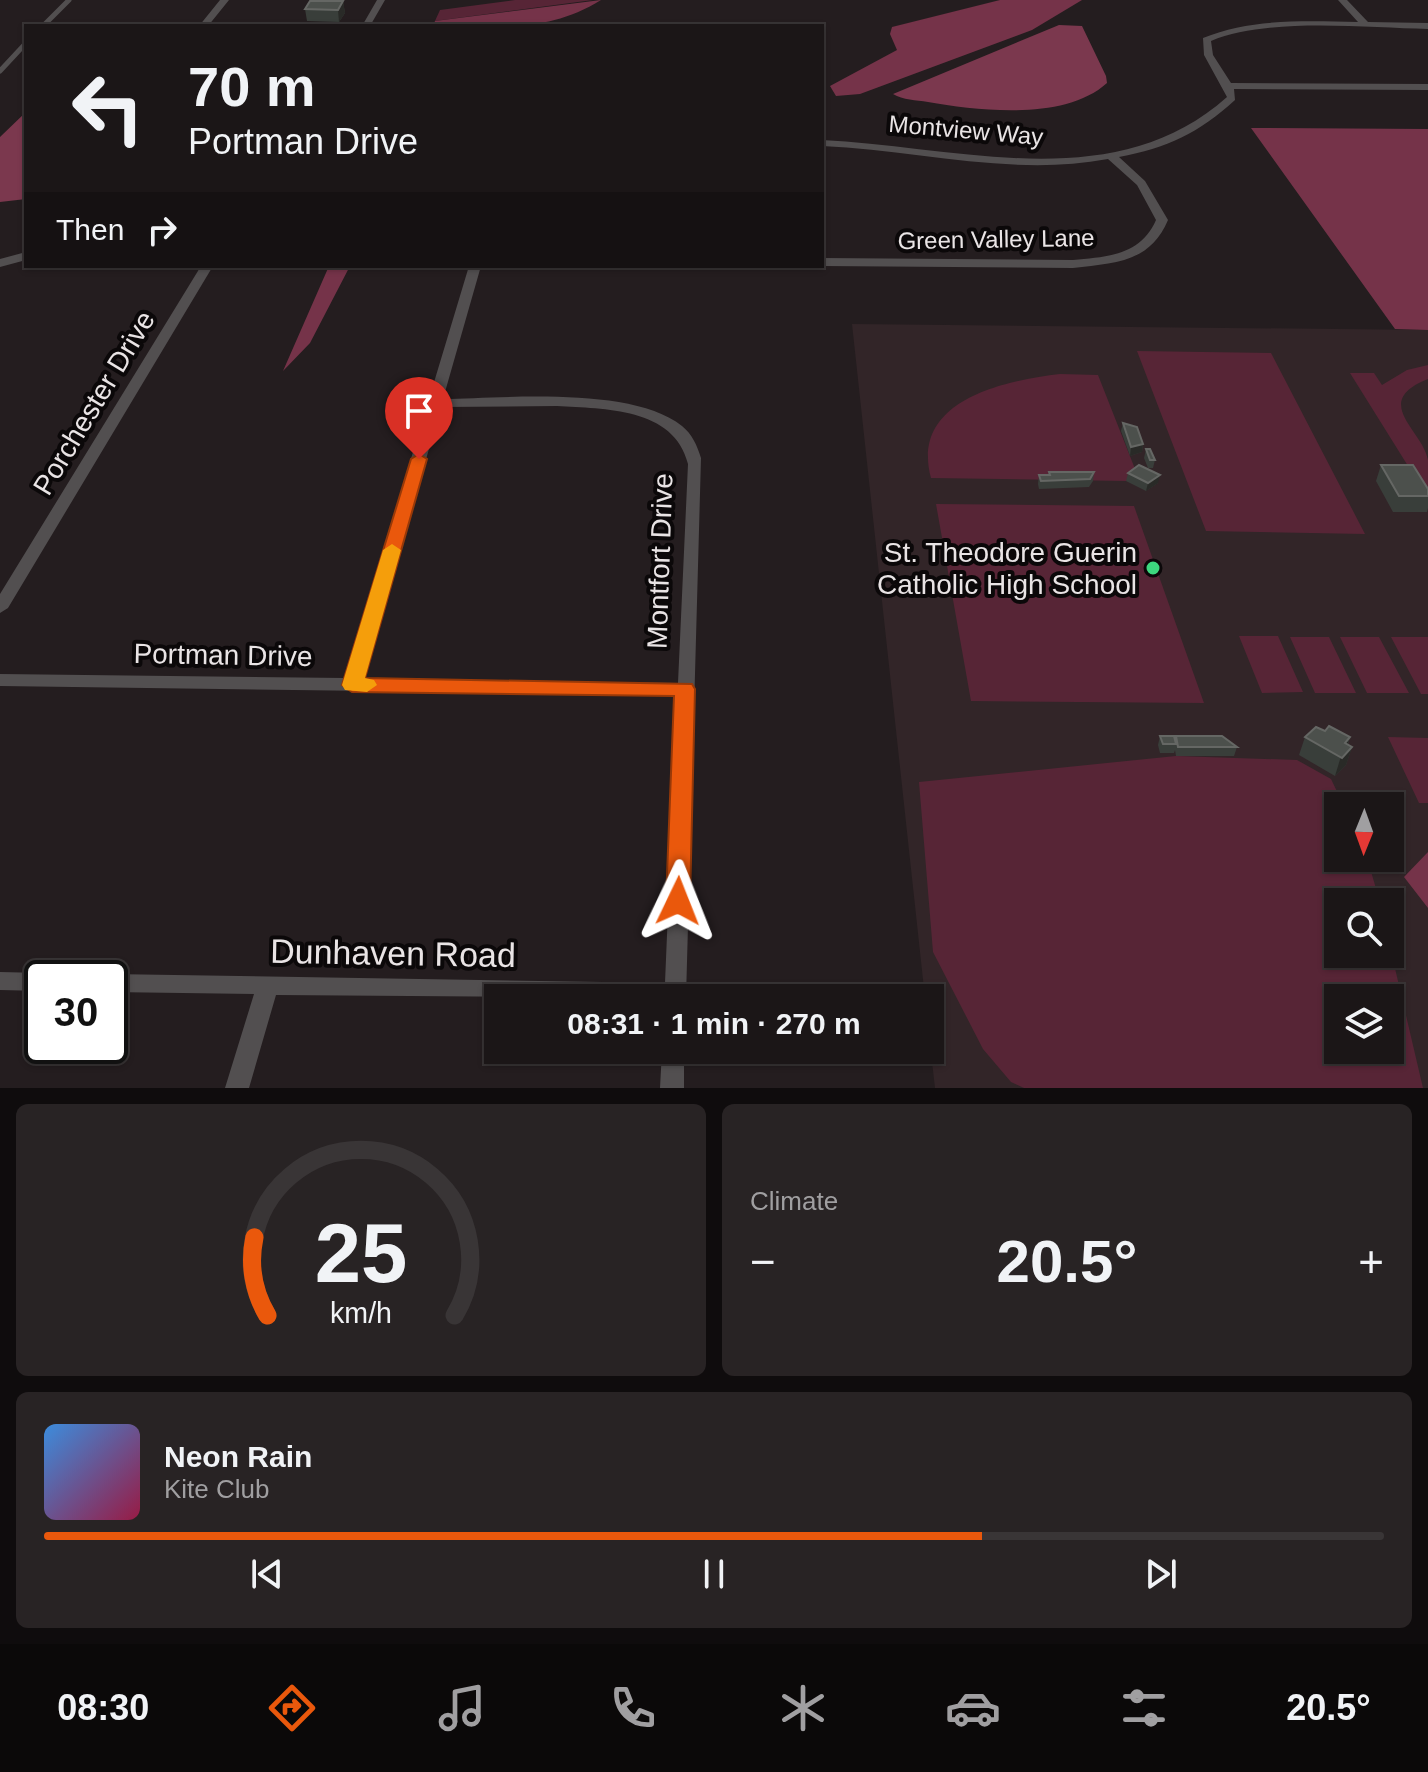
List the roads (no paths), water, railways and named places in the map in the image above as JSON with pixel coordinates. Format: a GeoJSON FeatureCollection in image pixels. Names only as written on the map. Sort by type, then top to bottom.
{"type":"FeatureCollection","features":[{"type":"Feature","properties":{"kind":"street"},"geometry":{"type":"LineString","coordinates":[[205,24],[225,0]]}},
{"type":"Feature","properties":{"kind":"street"},"geometry":{"type":"LineString","coordinates":[[367,24],[381,0]]}},
{"type":"Feature","properties":{"kind":"street"},"geometry":{"type":"LineString","coordinates":[[1342,0],[1367,26]]}},
{"type":"Feature","properties":{"kind":"street"},"geometry":{"type":"LineString","coordinates":[[1428,26],[1253,26],[1215,34],[1206,40],[1205,48],[1230,86],[1428,87]]}},
{"type":"Feature","properties":{"kind":"street","name":"Montview Way"},"geometry":{"type":"LineString","coordinates":[[824,143],[1005,161],[1073,160],[1109,155],[1159,144],[1196,129],[1232,98],[1230,86]]}},
{"type":"Feature","properties":{"kind":"street","name":"Green Valley Lane"},"geometry":{"type":"LineString","coordinates":[[824,262],[1073,264],[1140,251],[1157,236],[1162,220],[1144,184],[1132,170],[1109,155]]}},
{"type":"Feature","properties":{"kind":"street"},"geometry":{"type":"LineString","coordinates":[[0,263],[24,257]]}},
{"type":"Feature","properties":{"kind":"street","name":"Porchester Drive"},"geometry":{"type":"LineString","coordinates":[[0,608],[206,268]]}},
{"type":"Feature","properties":{"kind":"street"},"geometry":{"type":"LineString","coordinates":[[352,685],[474,268]]}},
{"type":"Feature","properties":{"kind":"street","name":"Montfort Drive"},"geometry":{"type":"LineString","coordinates":[[436,403],[620,408],[642,412],[670,424],[690,443],[695,464],[684,689],[675,984]]}},
{"type":"Feature","properties":{"kind":"street","name":"Portman Drive"},"geometry":{"type":"LineString","coordinates":[[0,680],[684,689]]}},
{"type":"Feature","properties":{"kind":"street"},"geometry":{"type":"LineString","coordinates":[[0,981],[24,982]]}},
{"type":"Feature","properties":{"kind":"street","name":"Dunhaven Road"},"geometry":{"type":"LineString","coordinates":[[128,983],[484,991]]}},
{"type":"Feature","properties":{"kind":"street"},"geometry":{"type":"LineString","coordinates":[[237,1088],[268,986]]}},
{"type":"Feature","properties":{"kind":"street"},"geometry":{"type":"LineString","coordinates":[[672,1088],[673,1064]]}},
{"type":"Feature","properties":{"kind":"lane"},"geometry":{"type":"LineString","coordinates":[[45,24],[69,0]]}},
{"type":"Feature","properties":{"kind":"lane"},"geometry":{"type":"LineString","coordinates":[[0,71],[24,45]]}},
{"type":"Feature","properties":{"kind":"place","name":"St. Theodore Guerin Catholic High School"},"geometry":{"type":"Point","coordinates":[1153,568]}}]}
